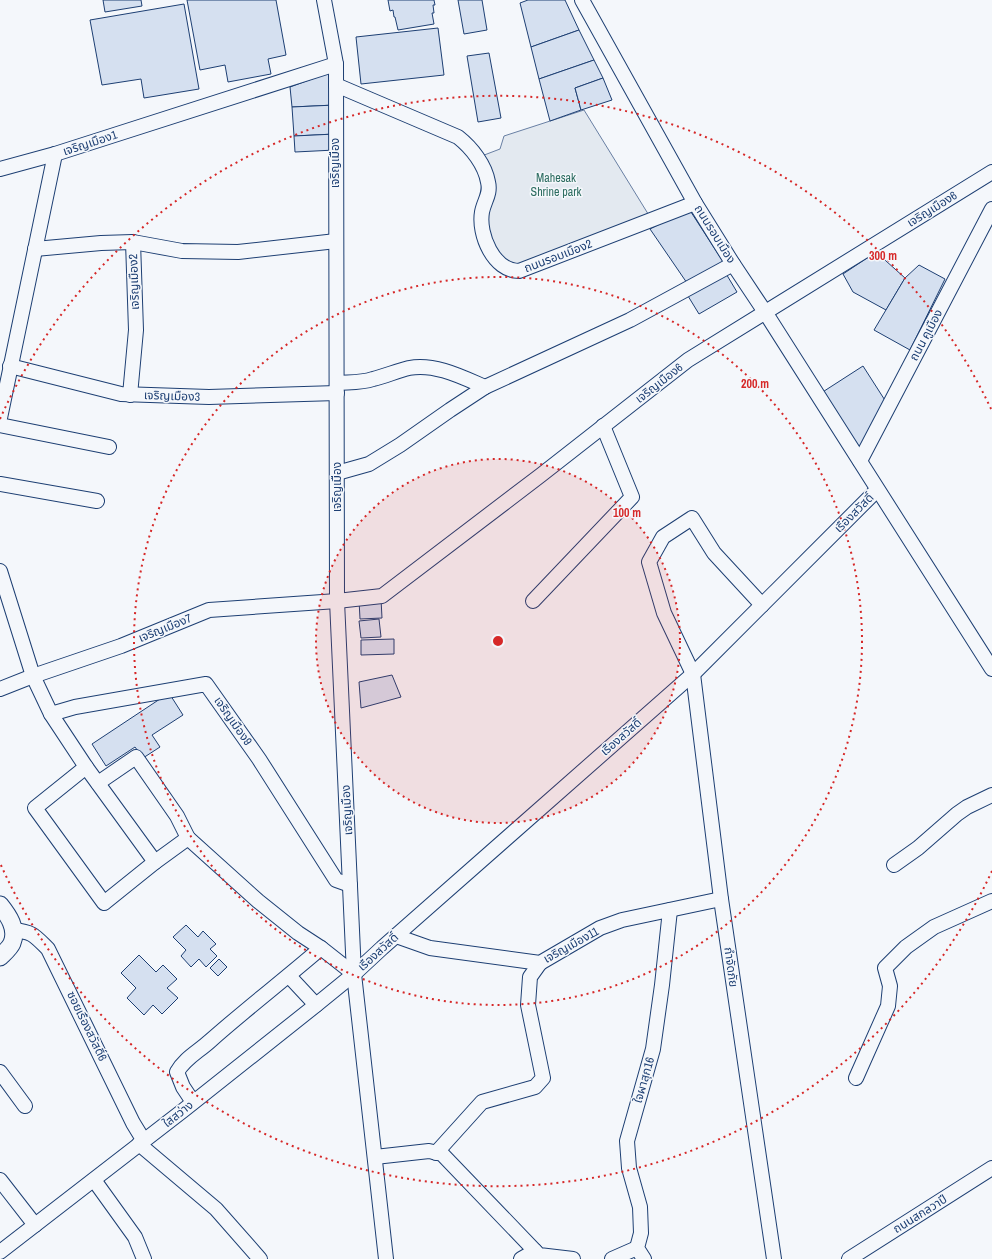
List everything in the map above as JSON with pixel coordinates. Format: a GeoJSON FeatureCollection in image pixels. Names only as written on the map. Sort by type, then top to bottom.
{"type":"FeatureCollection","features":[{"type":"Feature","properties":{"kind":"main road"},"geometry":{"type":"LineString","coordinates":[[0,905],[8,915],[13,930],[13,942],[0,957]]}},
{"type":"Feature","properties":{"kind":"street","name":"เจริญเมือง"},"geometry":{"type":"LineString","coordinates":[[324,0],[336,64],[337,601],[354,974],[386,1259]]}},
{"type":"Feature","properties":{"kind":"street","name":"ถนนรอบเมือง"},"geometry":{"type":"LineString","coordinates":[[582,0],[695,203],[992,669]]}},
{"type":"Feature","properties":{"kind":"street","name":"เจริญเมือง1"},"geometry":{"type":"LineString","coordinates":[[0,418],[55,154],[336,64]]}},
{"type":"Feature","properties":{"kind":"street","name":"ถนนรอบเมือง2"},"geometry":{"type":"LineString","coordinates":[[336,85],[458,137],[465,143],[479,161],[488,182],[489,192],[482,212],[482,223],[486,243],[489,250],[495,257],[503,265],[513,271],[520,271],[695,203]]}},
{"type":"Feature","properties":{"kind":"street"},"geometry":{"type":"LineString","coordinates":[[0,169],[55,154]]}},
{"type":"Feature","properties":{"kind":"street","name":"เจริญเมือง6"},"geometry":{"type":"LineString","coordinates":[[337,601],[382,596],[688,360],[992,172]]}},
{"type":"Feature","properties":{"kind":"street","name":"ถนน คูเมือง"},"geometry":{"type":"LineString","coordinates":[[860,461],[992,209]]}},
{"type":"Feature","properties":{"kind":"street"},"geometry":{"type":"LineString","coordinates":[[133,242],[182,251],[238,252],[336,241]]}},
{"type":"Feature","properties":{"kind":"street","name":"เจริญเมือง2"},"geometry":{"type":"LineString","coordinates":[[35,249],[101,243],[133,242],[136,330],[130,395]]}},
{"type":"Feature","properties":{"kind":"street"},"geometry":{"type":"LineString","coordinates":[[337,473],[369,464],[485,388],[630,320],[733,264]]}},
{"type":"Feature","properties":{"kind":"street","name":"เจริญเมือง3"},"geometry":{"type":"LineString","coordinates":[[10,366],[130,395],[209,397],[336,388],[409,368],[433,369],[452,373],[485,388]]}},
{"type":"Feature","properties":{"kind":"street"},"geometry":{"type":"LineString","coordinates":[[0,425],[109,447]]}},
{"type":"Feature","properties":{"kind":"street"},"geometry":{"type":"LineString","coordinates":[[533,601],[632,497],[603,426]]}},
{"type":"Feature","properties":{"kind":"street"},"geometry":{"type":"LineString","coordinates":[[0,484],[97,501]]}},
{"type":"Feature","properties":{"kind":"street","name":"เรืองสวัสดิ์"},"geometry":{"type":"LineString","coordinates":[[354,974],[693,674],[877,490]]}},
{"type":"Feature","properties":{"kind":"street","name":"กำจัดภัย"},"geometry":{"type":"LineString","coordinates":[[762,605],[714,553],[692,518],[662,536],[649,562],[664,613],[693,674],[722,899],[774,1259]]}},
{"type":"Feature","properties":{"kind":"street"},"geometry":{"type":"LineString","coordinates":[[0,570],[32,676],[51,714],[86,767],[155,862]]}},
{"type":"Feature","properties":{"kind":"street","name":"เจริญเมือง7"},"geometry":{"type":"LineString","coordinates":[[0,689],[32,676],[121,646],[209,610],[337,601]]}},
{"type":"Feature","properties":{"kind":"street","name":"เจริญเมือง9"},"geometry":{"type":"LineString","coordinates":[[51,714],[75,707],[206,684],[259,759],[336,880],[350,885]]}},
{"type":"Feature","properties":{"kind":"street"},"geometry":{"type":"LineString","coordinates":[[98,783],[136,757],[177,816],[188,838],[258,901],[298,933],[321,948],[354,974]]}},
{"type":"Feature","properties":{"kind":"street"},"geometry":{"type":"LineString","coordinates":[[86,767],[35,808],[104,903],[155,862],[188,838]]}},
{"type":"Feature","properties":{"kind":"street"},"geometry":{"type":"LineString","coordinates":[[894,865],[918,848],[957,814],[967,807],[992,795]]}},
{"type":"Feature","properties":{"kind":"street","name":"เจริญเมือง11"},"geometry":{"type":"LineString","coordinates":[[396,936],[430,948],[540,963],[600,928],[622,920],[722,899]]}},
{"type":"Feature","properties":{"kind":"street"},"geometry":{"type":"LineString","coordinates":[[856,1078],[888,1006],[890,986],[885,968],[906,947],[934,927],[992,901]]}},
{"type":"Feature","properties":{"kind":"street","name":"ใจผาสุก16"},"geometry":{"type":"LineString","coordinates":[[612,1259],[640,1253],[640,1207],[629,1168],[626,1141],[653,1049],[670,910]]}},
{"type":"Feature","properties":{"kind":"street","name":"ซอยเรืองสวัสดิ์6"},"geometry":{"type":"LineString","coordinates":[[13,930],[28,931],[38,938],[48,949],[142,1143],[216,1209],[260,1259]]}},
{"type":"Feature","properties":{"kind":"street"},"geometry":{"type":"LineString","coordinates":[[193,1102],[183,1087],[176,1072],[182,1062],[289,976],[321,948]]}},
{"type":"Feature","properties":{"kind":"street"},"geometry":{"type":"LineString","coordinates":[[436,1153],[482,1102],[535,1087],[543,1078],[528,1005],[530,977],[540,963]]}},
{"type":"Feature","properties":{"kind":"street","name":"ใสสว่าง"},"geometry":{"type":"LineString","coordinates":[[0,1252],[142,1143],[354,974]]}},
{"type":"Feature","properties":{"kind":"street"},"geometry":{"type":"LineString","coordinates":[[289,976],[316,1004]]}},
{"type":"Feature","properties":{"kind":"street"},"geometry":{"type":"LineString","coordinates":[[0,1072],[25,1106]]}},
{"type":"Feature","properties":{"kind":"street"},"geometry":{"type":"LineString","coordinates":[[375,1157],[429,1151],[442,1154],[539,1255],[573,1259]]}},
{"type":"Feature","properties":{"kind":"street","name":"ถนนสกลวาปี"},"geometry":{"type":"LineString","coordinates":[[848,1259],[992,1168]]}},
{"type":"Feature","properties":{"kind":"street"},"geometry":{"type":"LineString","coordinates":[[0,1180],[35,1225]]}},
{"type":"Feature","properties":{"kind":"street"},"geometry":{"type":"LineString","coordinates":[[94,1180],[135,1237],[144,1259]]}},
{"type":"Feature","properties":{"kind":"street"},"geometry":{"type":"LineString","coordinates":[[521,1259],[535,1251]]}},
{"type":"Feature","properties":{"kind":"green space","name":"Mahesak Shrine park"},"geometry":{"type":"Polygon","coordinates":[[[584,110],[650,217],[510,270],[489,250],[482,223],[489,192],[479,157],[500,149],[504,136],[584,110]]]}},
{"type":"Feature","properties":{"kind":"building"},"geometry":{"type":"Polygon","coordinates":[[[103,0],[141,0],[142,6],[105,12],[103,0]]]}},
{"type":"Feature","properties":{"kind":"building"},"geometry":{"type":"Polygon","coordinates":[[[187,0],[276,0],[286,55],[268,59],[271,74],[228,82],[225,65],[200,70],[187,0]]]}},
{"type":"Feature","properties":{"kind":"building"},"geometry":{"type":"Polygon","coordinates":[[[388,0],[434,0],[434,13],[432,13],[434,24],[398,30],[393,10],[390,11],[388,0]]]}},
{"type":"Feature","properties":{"kind":"building"},"geometry":{"type":"Polygon","coordinates":[[[458,0],[482,0],[487,30],[464,34],[458,0]]]}},
{"type":"Feature","properties":{"kind":"building"},"geometry":{"type":"Polygon","coordinates":[[[528,0],[565,0],[579,30],[531,47],[520,3],[528,0]]]}},
{"type":"Feature","properties":{"kind":"building"},"geometry":{"type":"Polygon","coordinates":[[[184,4],[199,89],[144,98],[141,79],[102,85],[90,20],[184,4]]]}},
{"type":"Feature","properties":{"kind":"building"},"geometry":{"type":"Polygon","coordinates":[[[438,28],[444,75],[361,84],[356,37],[438,28]]]}},
{"type":"Feature","properties":{"kind":"building"},"geometry":{"type":"Polygon","coordinates":[[[579,30],[594,60],[539,79],[531,47],[579,30]]]}},
{"type":"Feature","properties":{"kind":"building"},"geometry":{"type":"Polygon","coordinates":[[[489,53],[501,118],[478,122],[467,56],[489,53]]]}},
{"type":"Feature","properties":{"kind":"building"},"geometry":{"type":"Polygon","coordinates":[[[594,60],[603,78],[575,88],[581,110],[550,121],[539,79],[594,60]]]}},
{"type":"Feature","properties":{"kind":"building"},"geometry":{"type":"Polygon","coordinates":[[[328,73],[335,105],[292,107],[290,87],[328,73]]]}},
{"type":"Feature","properties":{"kind":"building"},"geometry":{"type":"Polygon","coordinates":[[[603,78],[612,100],[581,110],[575,88],[603,78]]]}},
{"type":"Feature","properties":{"kind":"building"},"geometry":{"type":"Polygon","coordinates":[[[335,105],[335,134],[294,136],[292,107],[335,105]]]}},
{"type":"Feature","properties":{"kind":"building"},"geometry":{"type":"Polygon","coordinates":[[[335,134],[335,150],[295,152],[294,136],[335,134]]]}},
{"type":"Feature","properties":{"kind":"building"},"geometry":{"type":"Polygon","coordinates":[[[689,209],[724,263],[687,283],[650,229],[689,209]]]}},
{"type":"Feature","properties":{"kind":"building"},"geometry":{"type":"Polygon","coordinates":[[[876,252],[905,278],[886,310],[853,292],[843,274],[876,252]]]}},
{"type":"Feature","properties":{"kind":"building"},"geometry":{"type":"Polygon","coordinates":[[[919,265],[945,279],[910,350],[874,330],[905,278],[919,265]]]}},
{"type":"Feature","properties":{"kind":"building"},"geometry":{"type":"Polygon","coordinates":[[[725,272],[737,292],[699,314],[688,296],[725,272]]]}},
{"type":"Feature","properties":{"kind":"building"},"geometry":{"type":"Polygon","coordinates":[[[863,366],[888,405],[860,461],[818,395],[863,366]]]}},
{"type":"Feature","properties":{"kind":"building"},"geometry":{"type":"Polygon","coordinates":[[[381,599],[382,618],[360,619],[359,600],[381,599]]]}},
{"type":"Feature","properties":{"kind":"building"},"geometry":{"type":"Polygon","coordinates":[[[379,619],[381,637],[361,638],[359,621],[379,619]]]}},
{"type":"Feature","properties":{"kind":"building"},"geometry":{"type":"Polygon","coordinates":[[[394,639],[394,654],[361,655],[361,640],[394,639]]]}},
{"type":"Feature","properties":{"kind":"building"},"geometry":{"type":"Polygon","coordinates":[[[392,675],[401,697],[361,708],[359,682],[392,675]]]}},
{"type":"Feature","properties":{"kind":"building"},"geometry":{"type":"Polygon","coordinates":[[[169,693],[183,715],[152,735],[160,747],[143,758],[135,747],[106,766],[92,744],[169,693]]]}},
{"type":"Feature","properties":{"kind":"building"},"geometry":{"type":"Polygon","coordinates":[[[186,925],[198,937],[203,931],[216,944],[210,949],[217,956],[206,967],[199,959],[191,967],[181,956],[186,950],[173,937],[186,925]]]}},
{"type":"Feature","properties":{"kind":"building"},"geometry":{"type":"Polygon","coordinates":[[[139,955],[156,972],[163,965],[177,979],[167,988],[178,998],[162,1014],[153,1005],[144,1015],[127,998],[136,988],[121,973],[139,955]]]}},
{"type":"Feature","properties":{"kind":"building"},"geometry":{"type":"Polygon","coordinates":[[[219,959],[227,967],[218,976],[210,968],[219,959]]]}}]}
